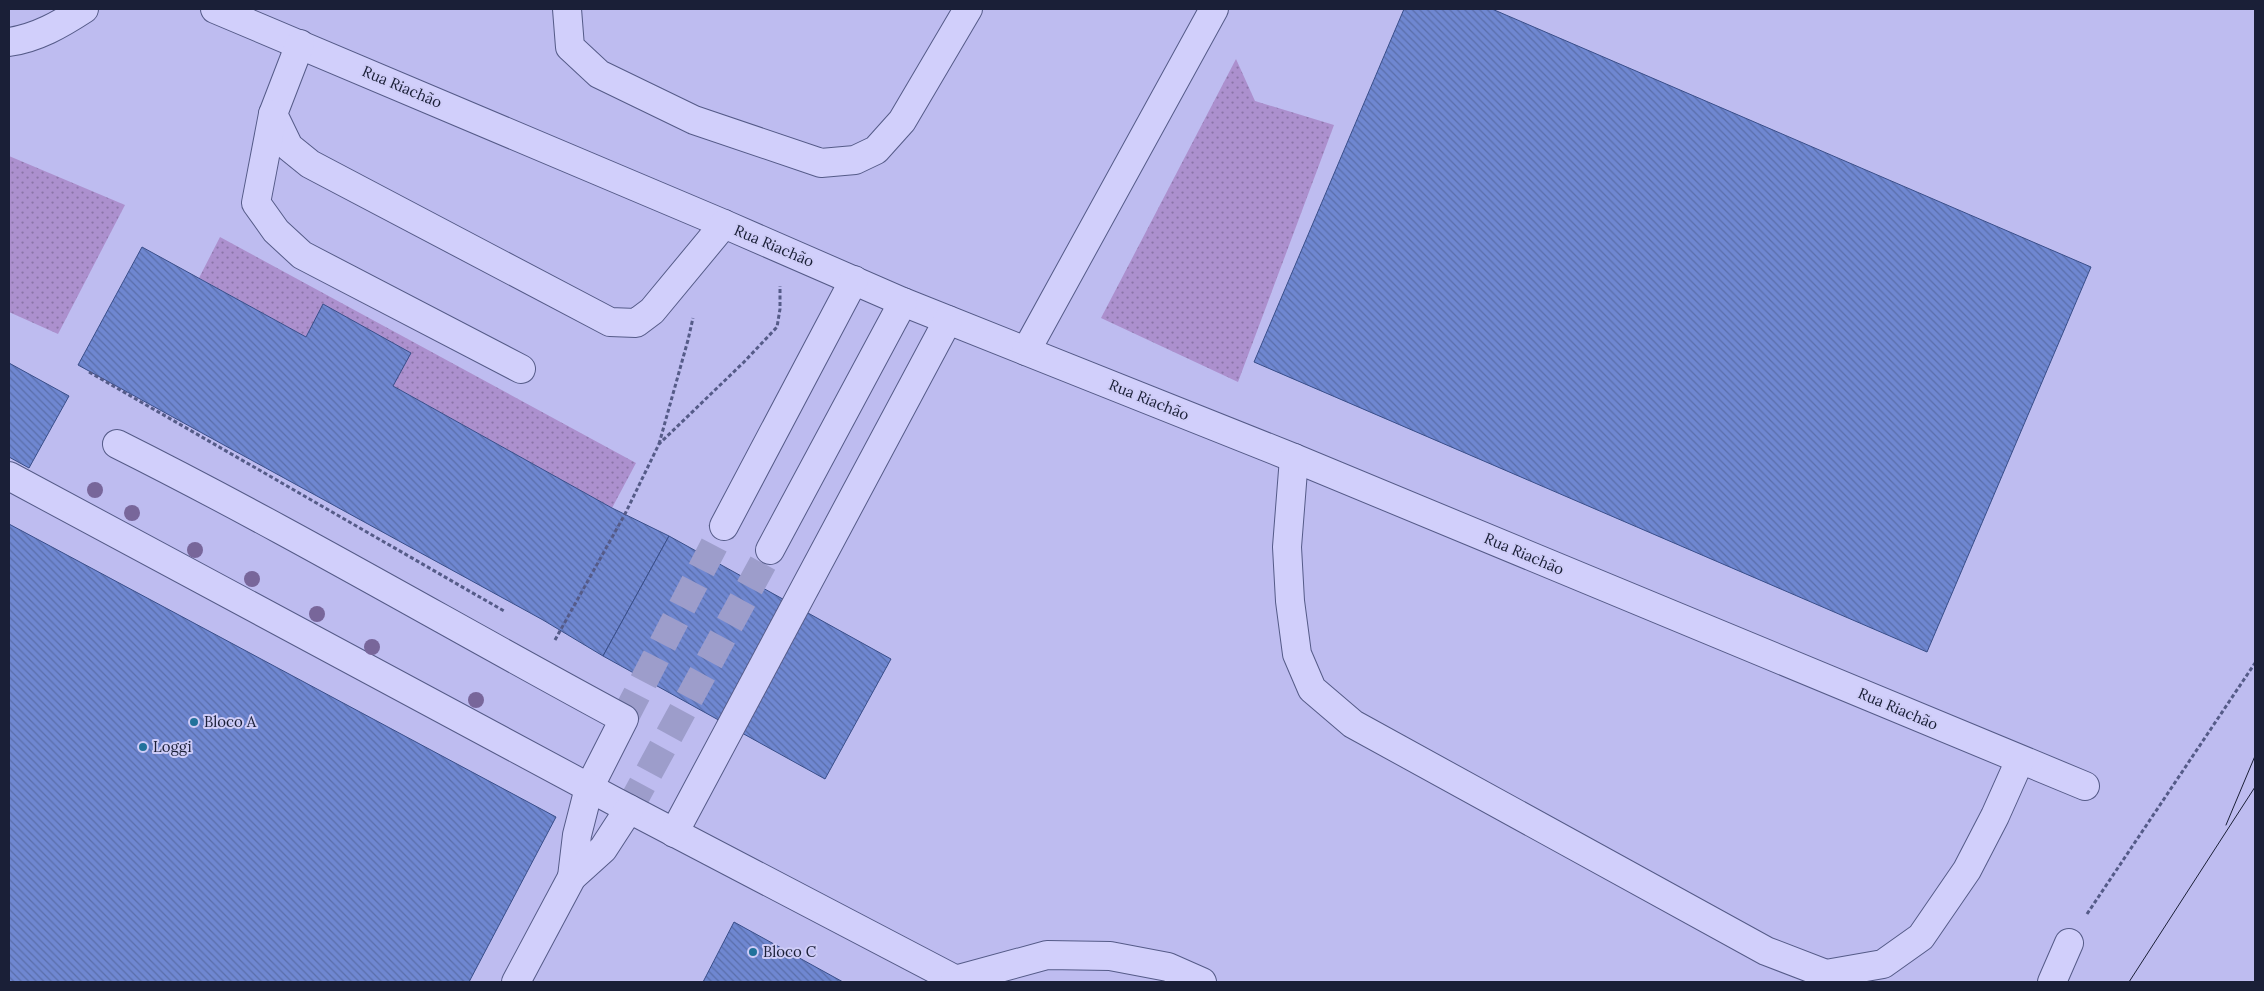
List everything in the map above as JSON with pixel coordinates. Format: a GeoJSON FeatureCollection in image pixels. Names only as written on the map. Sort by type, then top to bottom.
{"type":"FeatureCollection","features":[{"type":"Feature","properties":{"kind":"street"},"geometry":{"type":"LineString","coordinates":[[9,42],[24,40],[47,30],[84,9]]}},
{"type":"Feature","properties":{"kind":"street","name":"Rua Riachão"},"geometry":{"type":"LineString","coordinates":[[215,9],[724,224],[903,302],[1294,458],[2085,786]]}},
{"type":"Feature","properties":{"kind":"street"},"geometry":{"type":"LineString","coordinates":[[567,9],[570,47],[599,74],[694,120],[821,163],[855,160],[876,150],[902,121],[968,9]]}},
{"type":"Feature","properties":{"kind":"street"},"geometry":{"type":"LineString","coordinates":[[1026,351],[1214,9]]}},
{"type":"Feature","properties":{"kind":"street"},"geometry":{"type":"LineString","coordinates":[[300,44],[273,114],[256,203],[276,232],[302,255],[521,369]]}},
{"type":"Feature","properties":{"kind":"street"},"geometry":{"type":"LineString","coordinates":[[273,114],[289,147],[310,164],[610,322],[636,323],[652,311],[724,224]]}},
{"type":"Feature","properties":{"kind":"street"},"geometry":{"type":"LineString","coordinates":[[724,526],[854,280]]}},
{"type":"Feature","properties":{"kind":"street"},"geometry":{"type":"LineString","coordinates":[[770,550],[903,302]]}},
{"type":"Feature","properties":{"kind":"street"},"geometry":{"type":"LineString","coordinates":[[674,833],[948,320]]}},
{"type":"Feature","properties":{"kind":"street"},"geometry":{"type":"LineString","coordinates":[[117,444],[216,493],[487,645],[624,719],[589,788],[577,835],[572,877]]}},
{"type":"Feature","properties":{"kind":"street"},"geometry":{"type":"LineString","coordinates":[[1294,458],[1287,547],[1290,601],[1297,654],[1312,689],[1353,724],[1766,951],[1826,974],[1882,964],[1921,937],[1967,870],[1995,816],[2020,760]]}},
{"type":"Feature","properties":{"kind":"street"},"geometry":{"type":"LineString","coordinates":[[9,476],[589,788],[958,981],[1047,955],[1110,956],[1168,967],[1202,982]]}},
{"type":"Feature","properties":{"kind":"street"},"geometry":{"type":"LineString","coordinates":[[516,982],[572,877],[603,849],[629,809]]}},
{"type":"Feature","properties":{"kind":"street"},"geometry":{"type":"LineString","coordinates":[[2052,982],[2068,943]]}},
{"type":"Feature","properties":{"kind":"path"},"geometry":{"type":"LineString","coordinates":[[659,444],[744,362],[777,327],[780,309],[779,284]]}},
{"type":"Feature","properties":{"kind":"path"},"geometry":{"type":"LineString","coordinates":[[548,636],[556,641],[625,514],[659,444],[693,316]]}},
{"type":"Feature","properties":{"kind":"path"},"geometry":{"type":"LineString","coordinates":[[89,372],[504,611]]}},
{"type":"Feature","properties":{"kind":"path"},"geometry":{"type":"LineString","coordinates":[[2068,943],[2255,664]]}},
{"type":"Feature","properties":{"kind":"shaded area"},"geometry":{"type":"Polygon","coordinates":[[[1236,59],[1255,101],[1334,125],[1238,382],[1101,318],[1236,59]]]}},
{"type":"Feature","properties":{"kind":"shaded area"},"geometry":{"type":"Polygon","coordinates":[[[9,156],[125,205],[58,334],[9,312],[9,156]]]}},
{"type":"Feature","properties":{"kind":"shaded area"},"geometry":{"type":"Polygon","coordinates":[[[220,237],[636,463],[612,508],[393,386],[410,353],[324,305],[306,337],[199,278],[220,237]]]}},
{"type":"Feature","properties":{"kind":"building"},"geometry":{"type":"Polygon","coordinates":[[[1404,9],[1492,9],[2091,267],[1927,652],[1254,362],[1404,9]]]}},
{"type":"Feature","properties":{"kind":"building"},"geometry":{"type":"Polygon","coordinates":[[[142,247],[306,337],[323,304],[411,353],[393,386],[612,508],[669,536],[603,656],[543,620],[78,365],[142,247]]]}},
{"type":"Feature","properties":{"kind":"building"},"geometry":{"type":"Polygon","coordinates":[[[9,363],[69,396],[29,468],[9,457],[9,363]]]}},
{"type":"Feature","properties":{"kind":"building","name":"Bloco A"},"geometry":{"type":"Polygon","coordinates":[[[9,524],[556,817],[469,982],[9,982],[9,524]]]}},
{"type":"Feature","properties":{"kind":"building"},"geometry":{"type":"Polygon","coordinates":[[[669,536],[891,659],[825,779],[603,656],[669,536]]]}},
{"type":"Feature","properties":{"kind":"building","name":"Bloco C"},"geometry":{"type":"Polygon","coordinates":[[[734,922],[843,982],[703,982],[734,922]]]}},
{"type":"Feature","properties":{"kind":"tunnel"},"geometry":{"type":"LineString","coordinates":[[624,719],[724,526]]}},
{"type":"Feature","properties":{"kind":"tunnel"},"geometry":{"type":"LineString","coordinates":[[629,809],[770,550]]}},
{"type":"Feature","properties":{"kind":"tram line"},"geometry":{"type":"LineString","coordinates":[[2226,825],[2255,756]]}},
{"type":"Feature","properties":{"kind":"tram line"},"geometry":{"type":"LineString","coordinates":[[2129,982],[2255,787]]}},
{"type":"Feature","properties":{"kind":"place","name":"Bloco A"},"geometry":{"type":"Point","coordinates":[194,722]}},
{"type":"Feature","properties":{"kind":"place","name":"Loggi"},"geometry":{"type":"Point","coordinates":[143,747]}},
{"type":"Feature","properties":{"kind":"place","name":"Bloco C"},"geometry":{"type":"Point","coordinates":[753,952]}}]}
